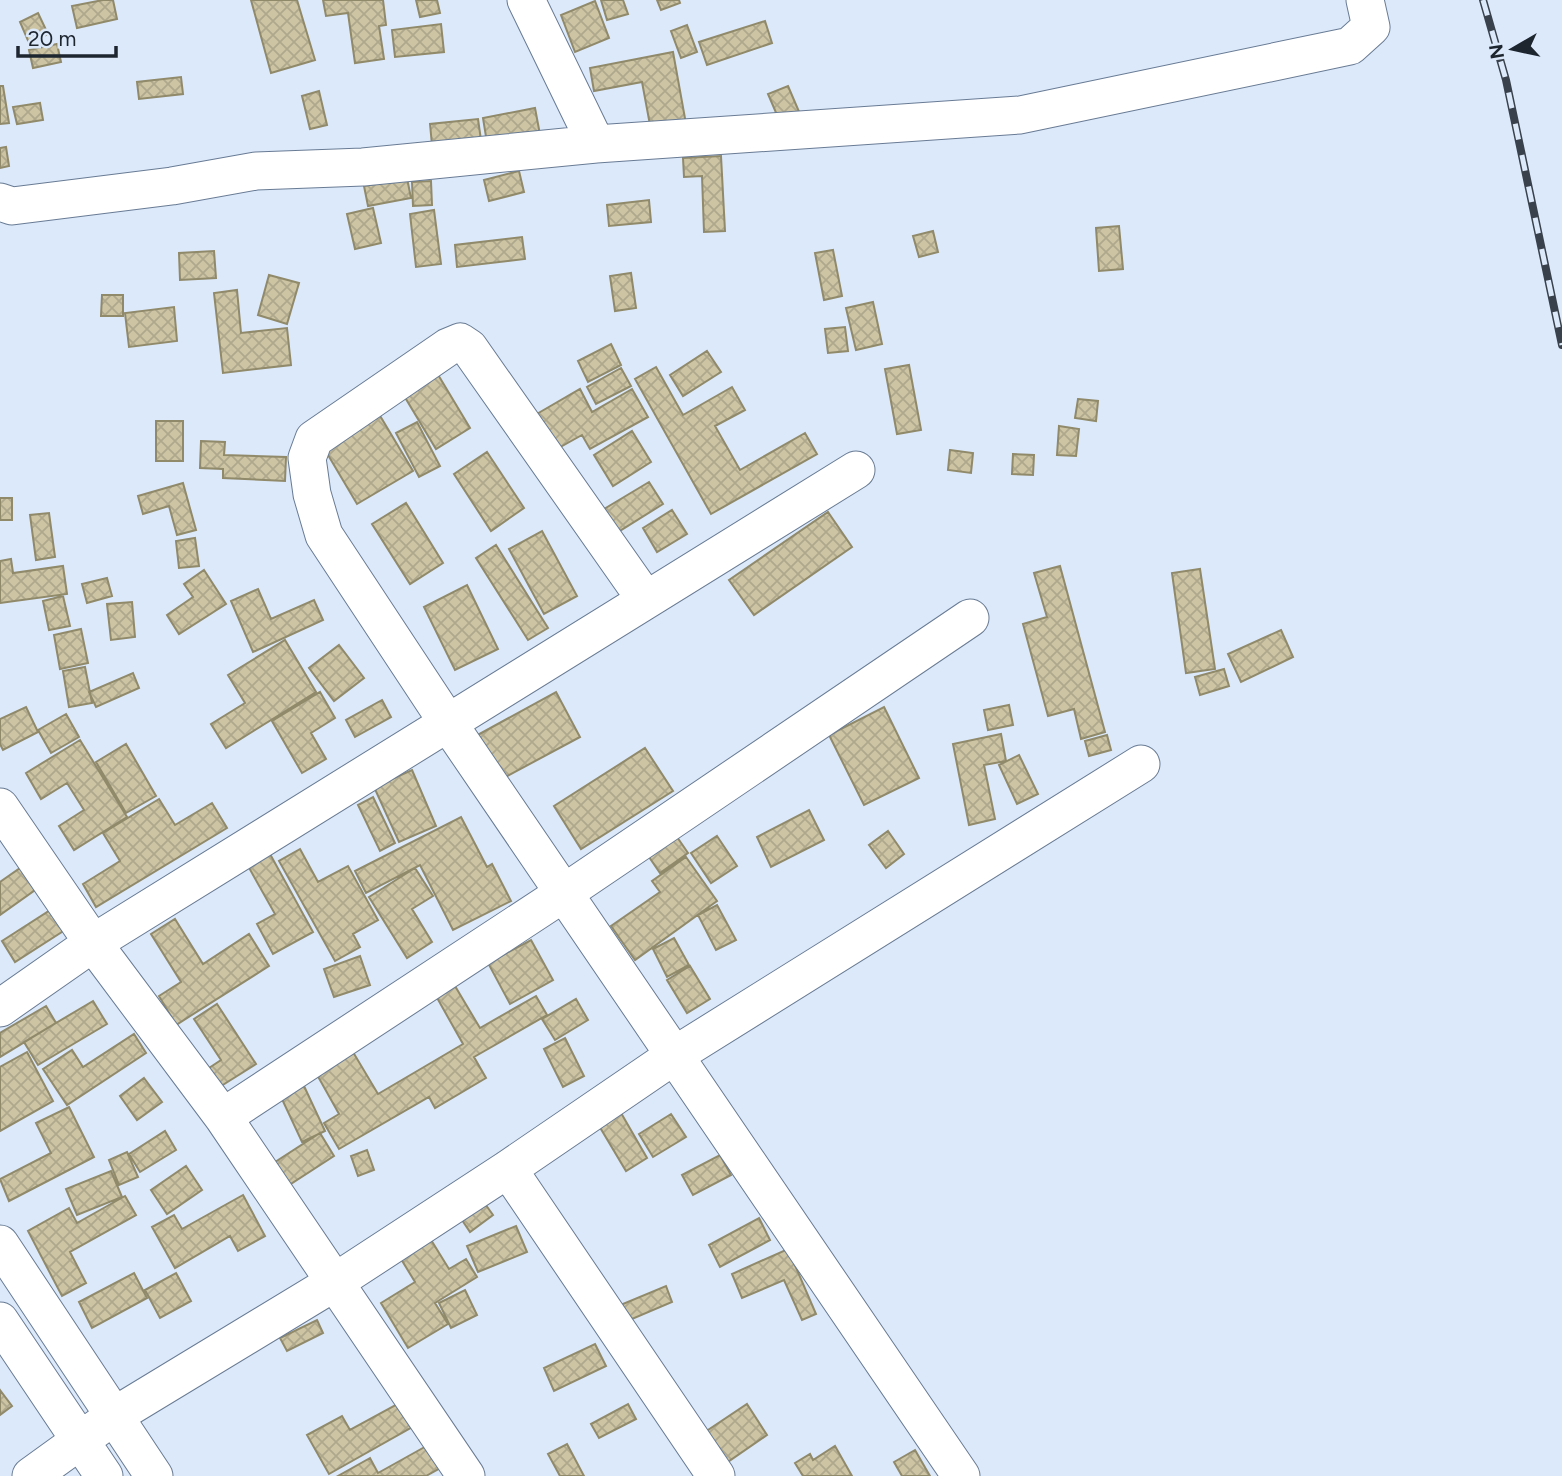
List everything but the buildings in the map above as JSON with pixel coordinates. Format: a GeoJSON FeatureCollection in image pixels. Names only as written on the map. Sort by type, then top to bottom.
{"type":"FeatureCollection","features":[{"type":"Feature","properties":{"kind":"street"},"geometry":{"type":"LineString","coordinates":[[526,0],[596,144]]}},
{"type":"Feature","properties":{"kind":"street"},"geometry":{"type":"LineString","coordinates":[[0,202],[12,206],[172,187],[256,171],[363,167],[596,144],[1020,115],[1350,46],[1371,27],[1365,0]]}},
{"type":"Feature","properties":{"kind":"street"},"geometry":{"type":"LineString","coordinates":[[646,600],[469,348],[460,342],[448,347],[314,439],[307,458],[312,494],[324,535],[448,723],[961,1476]]}},
{"type":"Feature","properties":{"kind":"street"},"geometry":{"type":"LineString","coordinates":[[0,1008],[93,943],[856,470]]}},
{"type":"Feature","properties":{"kind":"street"},"geometry":{"type":"LineString","coordinates":[[223,1116],[564,893],[970,618]]}},
{"type":"Feature","properties":{"kind":"street"},"geometry":{"type":"LineString","coordinates":[[30,1476],[114,1416],[335,1282],[509,1170],[675,1055],[1141,764]]}},
{"type":"Feature","properties":{"kind":"street"},"geometry":{"type":"LineString","coordinates":[[0,807],[93,943],[223,1116],[466,1476]]}},
{"type":"Feature","properties":{"kind":"street"},"geometry":{"type":"LineString","coordinates":[[509,1170],[716,1476]]}},
{"type":"Feature","properties":{"kind":"street"},"geometry":{"type":"LineString","coordinates":[[0,1244],[154,1476]]}},
{"type":"Feature","properties":{"kind":"street"},"geometry":{"type":"LineString","coordinates":[[0,1321],[104,1476]]}},
{"type":"Feature","properties":{"kind":"railway"},"geometry":{"type":"LineString","coordinates":[[1483,0],[1506,80],[1562,345]]}}]}
